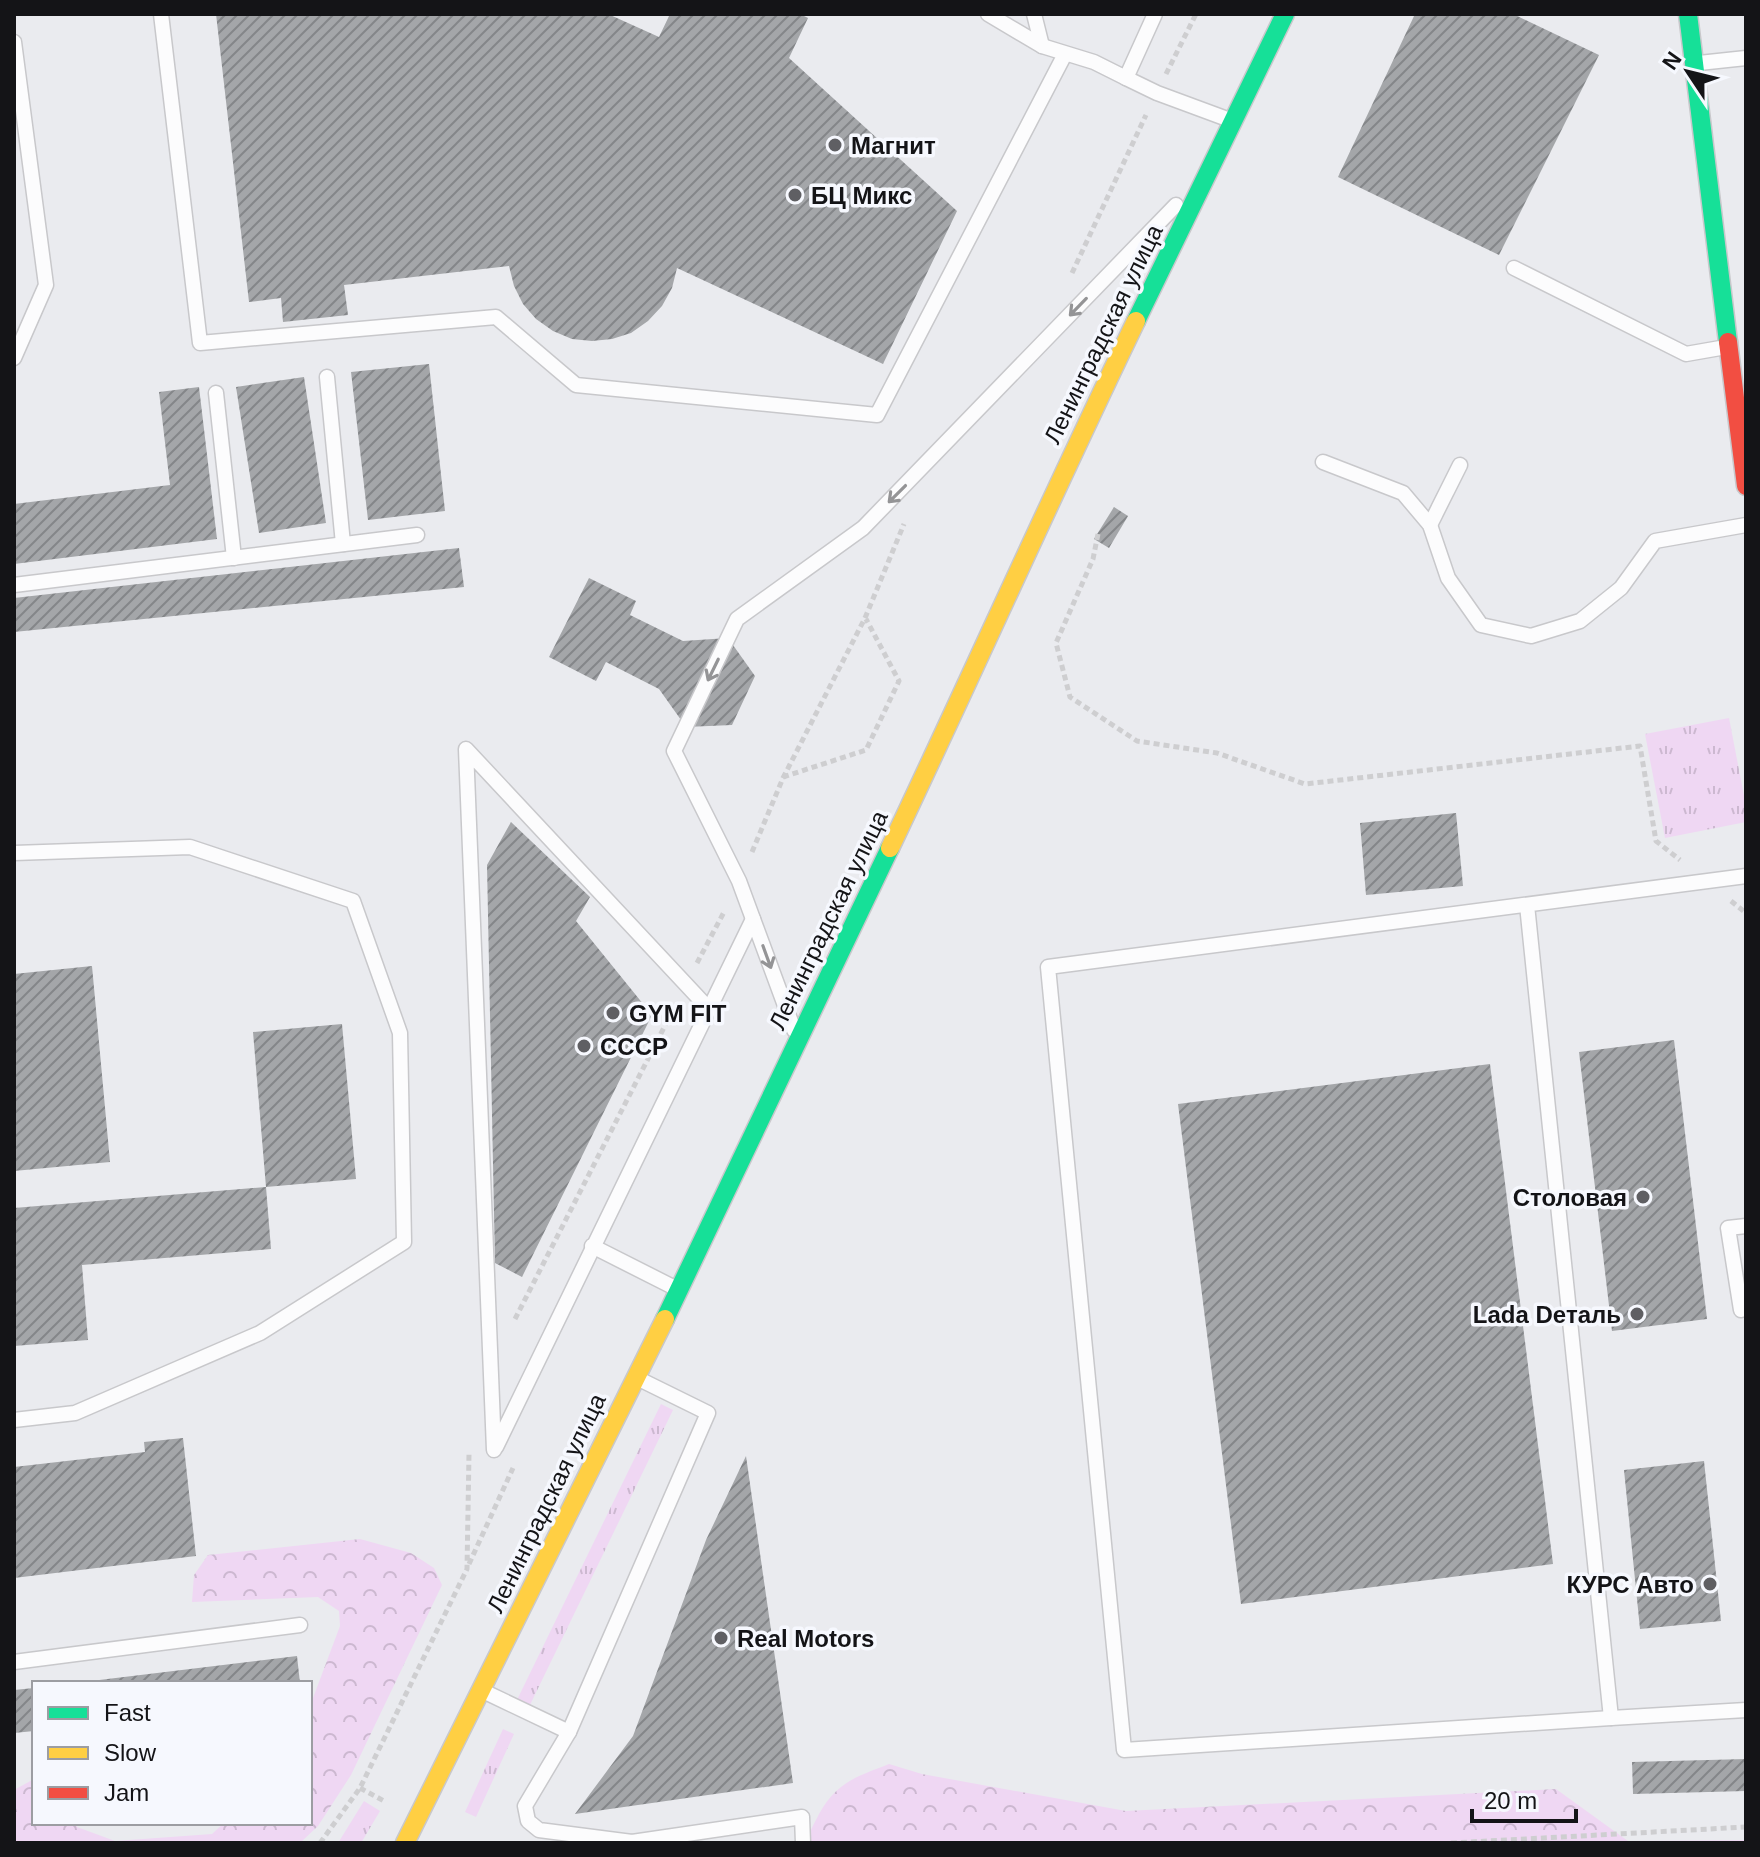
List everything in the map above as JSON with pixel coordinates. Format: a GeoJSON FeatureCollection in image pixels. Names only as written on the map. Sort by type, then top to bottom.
{"type":"FeatureCollection","features":[{"type":"Feature","properties":{"kind":"main road","name":"Ленинградская улица"},"geometry":{"type":"LineString","coordinates":[[405,1843],[679,1290],[991,636],[1057,485],[1285,14]]}},
{"type":"Feature","properties":{"kind":"main road"},"geometry":{"type":"LineString","coordinates":[[1688,14],[1737,346],[1746,486]]}},
{"type":"Feature","properties":{"kind":"main road"},"geometry":{"type":"LineString","coordinates":[[416,1818],[421,1843]]}},
{"type":"Feature","properties":{"kind":"lane"},"geometry":{"type":"LineString","coordinates":[[161,14],[200,343],[496,317],[576,385],[877,415],[1065,54]]}},
{"type":"Feature","properties":{"kind":"lane"},"geometry":{"type":"LineString","coordinates":[[988,14],[1042,46],[1094,62],[1157,93],[1234,122]]}},
{"type":"Feature","properties":{"kind":"lane"},"geometry":{"type":"LineString","coordinates":[[1034,14],[1042,46]]}},
{"type":"Feature","properties":{"kind":"lane"},"geometry":{"type":"LineString","coordinates":[[1126,78],[1155,14]]}},
{"type":"Feature","properties":{"kind":"lane"},"geometry":{"type":"LineString","coordinates":[[14,42],[46,285],[14,358]]}},
{"type":"Feature","properties":{"kind":"lane"},"geometry":{"type":"LineString","coordinates":[[1695,64],[1746,58]]}},
{"type":"Feature","properties":{"kind":"lane"},"geometry":{"type":"LineString","coordinates":[[798,1039],[739,881],[674,751],[737,619],[863,528],[1209,170]]}},
{"type":"Feature","properties":{"kind":"lane"},"geometry":{"type":"LineString","coordinates":[[1514,268],[1686,354],[1737,346]]}},
{"type":"Feature","properties":{"kind":"lane"},"geometry":{"type":"LineString","coordinates":[[327,377],[343,544]]}},
{"type":"Feature","properties":{"kind":"lane"},"geometry":{"type":"LineString","coordinates":[[216,393],[234,558]]}},
{"type":"Feature","properties":{"kind":"lane"},"geometry":{"type":"LineString","coordinates":[[1323,462],[1403,493],[1430,525],[1448,578],[1481,625],[1531,636],[1580,621],[1621,588],[1655,541],[1746,525]]}},
{"type":"Feature","properties":{"kind":"lane"},"geometry":{"type":"LineString","coordinates":[[1430,525],[1460,465]]}},
{"type":"Feature","properties":{"kind":"lane"},"geometry":{"type":"LineString","coordinates":[[14,585],[417,535]]}},
{"type":"Feature","properties":{"kind":"lane"},"geometry":{"type":"LineString","coordinates":[[709,1009],[466,749],[494,1450],[753,919]]}},
{"type":"Feature","properties":{"kind":"lane"},"geometry":{"type":"LineString","coordinates":[[14,853],[190,847],[353,901],[400,1033],[404,1242],[260,1333],[75,1413],[14,1420]]}},
{"type":"Feature","properties":{"kind":"lane"},"geometry":{"type":"LineString","coordinates":[[1746,876],[1048,967],[1124,1750],[1746,1710]]}},
{"type":"Feature","properties":{"kind":"lane"},"geometry":{"type":"LineString","coordinates":[[1527,905],[1611,1718]]}},
{"type":"Feature","properties":{"kind":"lane"},"geometry":{"type":"LineString","coordinates":[[1746,1226],[1728,1228],[1741,1310],[1746,1309]]}},
{"type":"Feature","properties":{"kind":"lane"},"geometry":{"type":"LineString","coordinates":[[592,1246],[679,1290]]}},
{"type":"Feature","properties":{"kind":"lane"},"geometry":{"type":"LineString","coordinates":[[635,1377],[708,1413],[569,1732],[525,1806],[528,1821],[539,1830],[632,1842],[802,1817],[803,1843]]}},
{"type":"Feature","properties":{"kind":"lane"},"geometry":{"type":"LineString","coordinates":[[14,1662],[300,1625]]}},
{"type":"Feature","properties":{"kind":"lane"},"geometry":{"type":"LineString","coordinates":[[480,1689],[569,1732]]}},
{"type":"Feature","properties":{"kind":"path"},"geometry":{"type":"LineString","coordinates":[[1098,534],[1093,559],[1056,643],[1070,697],[1137,741],[1217,753],[1305,784],[1640,746],[1656,841],[1746,913]]}},
{"type":"Feature","properties":{"kind":"path"},"geometry":{"type":"LineString","coordinates":[[783,778],[866,750],[899,681],[865,618]]}},
{"type":"Feature","properties":{"kind":"path"},"geometry":{"type":"LineString","coordinates":[[1451,1843],[1746,1827]]}},
{"type":"Feature","properties":{"kind":"green space"},"geometry":{"type":"Polygon","coordinates":[[[1729,718],[1746,806],[1746,822],[1665,838],[1645,734],[1729,718]]]}},
{"type":"Feature","properties":{"kind":"green space"},"geometry":{"type":"Polygon","coordinates":[[[661,1404],[673,1410],[529,1707],[516,1702],[661,1404]]]}},
{"type":"Feature","properties":{"kind":"green space"},"geometry":{"type":"Polygon","coordinates":[[[360,1539],[411,1553],[434,1568],[442,1585],[351,1775],[318,1826],[300,1843],[14,1843],[14,1790],[32,1780],[32,1825],[77,1825],[115,1841],[212,1834],[222,1825],[312,1825],[312,1701],[340,1626],[339,1611],[318,1597],[192,1602],[194,1575],[208,1555],[360,1539]]]}},
{"type":"Feature","properties":{"kind":"green space"},"geometry":{"type":"Polygon","coordinates":[[[503,1729],[514,1734],[476,1817],[465,1812],[503,1729]]]}},
{"type":"Feature","properties":{"kind":"green space"},"geometry":{"type":"Polygon","coordinates":[[[889,1764],[922,1774],[1126,1811],[1556,1789],[1628,1841],[1746,1840],[1746,1843],[806,1843],[819,1814],[840,1788],[857,1777],[889,1764]]]}},
{"type":"Feature","properties":{"kind":"green space"},"geometry":{"type":"Polygon","coordinates":[[[364,1801],[380,1811],[361,1843],[338,1843],[364,1801]]]}},
{"type":"Feature","properties":{"kind":"building"},"geometry":{"type":"Polygon","coordinates":[[[216,14],[608,14],[659,37],[670,14],[800,14],[808,18],[789,58],[957,211],[883,364],[677,268],[672,288],[662,306],[631,333],[612,339],[572,339],[536,319],[523,304],[509,266],[344,285],[348,315],[283,322],[281,298],[249,302],[216,14]]]}},
{"type":"Feature","properties":{"kind":"building"},"geometry":{"type":"Polygon","coordinates":[[[1415,14],[1513,14],[1599,55],[1499,255],[1338,177],[1415,14]]]}},
{"type":"Feature","properties":{"kind":"building"},"geometry":{"type":"Polygon","coordinates":[[[429,364],[445,511],[368,520],[351,372],[429,364]]]}},
{"type":"Feature","properties":{"kind":"building"},"geometry":{"type":"Polygon","coordinates":[[[304,377],[326,523],[259,533],[236,387],[304,377]]]}},
{"type":"Feature","properties":{"kind":"building"},"geometry":{"type":"Polygon","coordinates":[[[199,387],[217,539],[14,564],[14,504],[170,485],[159,392],[199,387]]]}},
{"type":"Feature","properties":{"kind":"building"},"geometry":{"type":"Polygon","coordinates":[[[1114,507],[1128,516],[1109,548],[1094,539],[1114,507]]]}},
{"type":"Feature","properties":{"kind":"building"},"geometry":{"type":"Polygon","coordinates":[[[459,548],[464,587],[14,632],[14,598],[459,548]]]}},
{"type":"Feature","properties":{"kind":"building"},"geometry":{"type":"Polygon","coordinates":[[[589,578],[636,601],[630,615],[683,641],[728,638],[755,676],[732,725],[686,727],[659,689],[606,662],[596,681],[549,657],[589,578]]]}},
{"type":"Feature","properties":{"kind":"building"},"geometry":{"type":"Polygon","coordinates":[[[1456,813],[1463,886],[1366,895],[1360,823],[1456,813]]]}},
{"type":"Feature","properties":{"kind":"building"},"geometry":{"type":"Polygon","coordinates":[[[511,822],[590,897],[576,921],[652,1015],[522,1277],[495,1263],[487,865],[511,822]]]}},
{"type":"Feature","properties":{"kind":"building"},"geometry":{"type":"Polygon","coordinates":[[[92,966],[110,1162],[14,1171],[14,974],[92,966]]]}},
{"type":"Feature","properties":{"kind":"building"},"geometry":{"type":"Polygon","coordinates":[[[342,1024],[356,1179],[266,1187],[253,1032],[342,1024]]]}},
{"type":"Feature","properties":{"kind":"building"},"geometry":{"type":"Polygon","coordinates":[[[1674,1040],[1707,1319],[1612,1331],[1579,1052],[1674,1040]]]}},
{"type":"Feature","properties":{"kind":"building"},"geometry":{"type":"Polygon","coordinates":[[[1490,1064],[1553,1564],[1241,1604],[1178,1104],[1490,1064]]]}},
{"type":"Feature","properties":{"kind":"building"},"geometry":{"type":"Polygon","coordinates":[[[266,1187],[271,1249],[82,1265],[88,1340],[14,1346],[14,1208],[266,1187]]]}},
{"type":"Feature","properties":{"kind":"building"},"geometry":{"type":"Polygon","coordinates":[[[183,1438],[196,1556],[14,1578],[14,1467],[145,1452],[144,1442],[183,1438]]]}},
{"type":"Feature","properties":{"kind":"building","name":"Real Motors"},"geometry":{"type":"Polygon","coordinates":[[[746,1456],[793,1783],[575,1814],[633,1736],[706,1540],[746,1456]]]}},
{"type":"Feature","properties":{"kind":"building"},"geometry":{"type":"Polygon","coordinates":[[[1704,1461],[1721,1621],[1640,1629],[1624,1470],[1704,1461]]]}},
{"type":"Feature","properties":{"kind":"building"},"geometry":{"type":"Polygon","coordinates":[[[297,1656],[300,1681],[91,1681],[297,1656]]]}},
{"type":"Feature","properties":{"kind":"building"},"geometry":{"type":"Polygon","coordinates":[[[32,1688],[32,1731],[14,1733],[14,1690],[32,1688]]]}},
{"type":"Feature","properties":{"kind":"building"},"geometry":{"type":"Polygon","coordinates":[[[1746,1759],[1746,1791],[1633,1794],[1632,1762],[1746,1759]]]}},
{"type":"Feature","properties":{"kind":"traffic: fast"},"geometry":{"type":"LineString","coordinates":[[1136,321],[1285,14]]}},
{"type":"Feature","properties":{"kind":"traffic: fast"},"geometry":{"type":"LineString","coordinates":[[1688,14],[1728,342]]}},
{"type":"Feature","properties":{"kind":"traffic: fast"},"geometry":{"type":"LineString","coordinates":[[665,1319],[890,848]]}},
{"type":"Feature","properties":{"kind":"traffic: slow"},"geometry":{"type":"LineString","coordinates":[[890,848],[1136,321]]}},
{"type":"Feature","properties":{"kind":"traffic: slow"},"geometry":{"type":"LineString","coordinates":[[405,1843],[665,1319]]}},
{"type":"Feature","properties":{"kind":"traffic: jam"},"geometry":{"type":"LineString","coordinates":[[1728,342],[1746,486]]}},
{"type":"Feature","properties":{"kind":"place","name":"Магнит"},"geometry":{"type":"Point","coordinates":[835,145]}},
{"type":"Feature","properties":{"kind":"place","name":"БЦ Микс"},"geometry":{"type":"Point","coordinates":[795,195]}},
{"type":"Feature","properties":{"kind":"place","name":"GYM FIT"},"geometry":{"type":"Point","coordinates":[613,1013]}},
{"type":"Feature","properties":{"kind":"place","name":"СССР"},"geometry":{"type":"Point","coordinates":[584,1046]}},
{"type":"Feature","properties":{"kind":"place","name":"Столовая"},"geometry":{"type":"Point","coordinates":[1643,1197]}},
{"type":"Feature","properties":{"kind":"place","name":"Lada Dеталь"},"geometry":{"type":"Point","coordinates":[1637,1314]}},
{"type":"Feature","properties":{"kind":"place","name":"КУРС Авто"},"geometry":{"type":"Point","coordinates":[1710,1584]}},
{"type":"Feature","properties":{"kind":"place","name":"Real Motors"},"geometry":{"type":"Point","coordinates":[721,1638]}}]}
